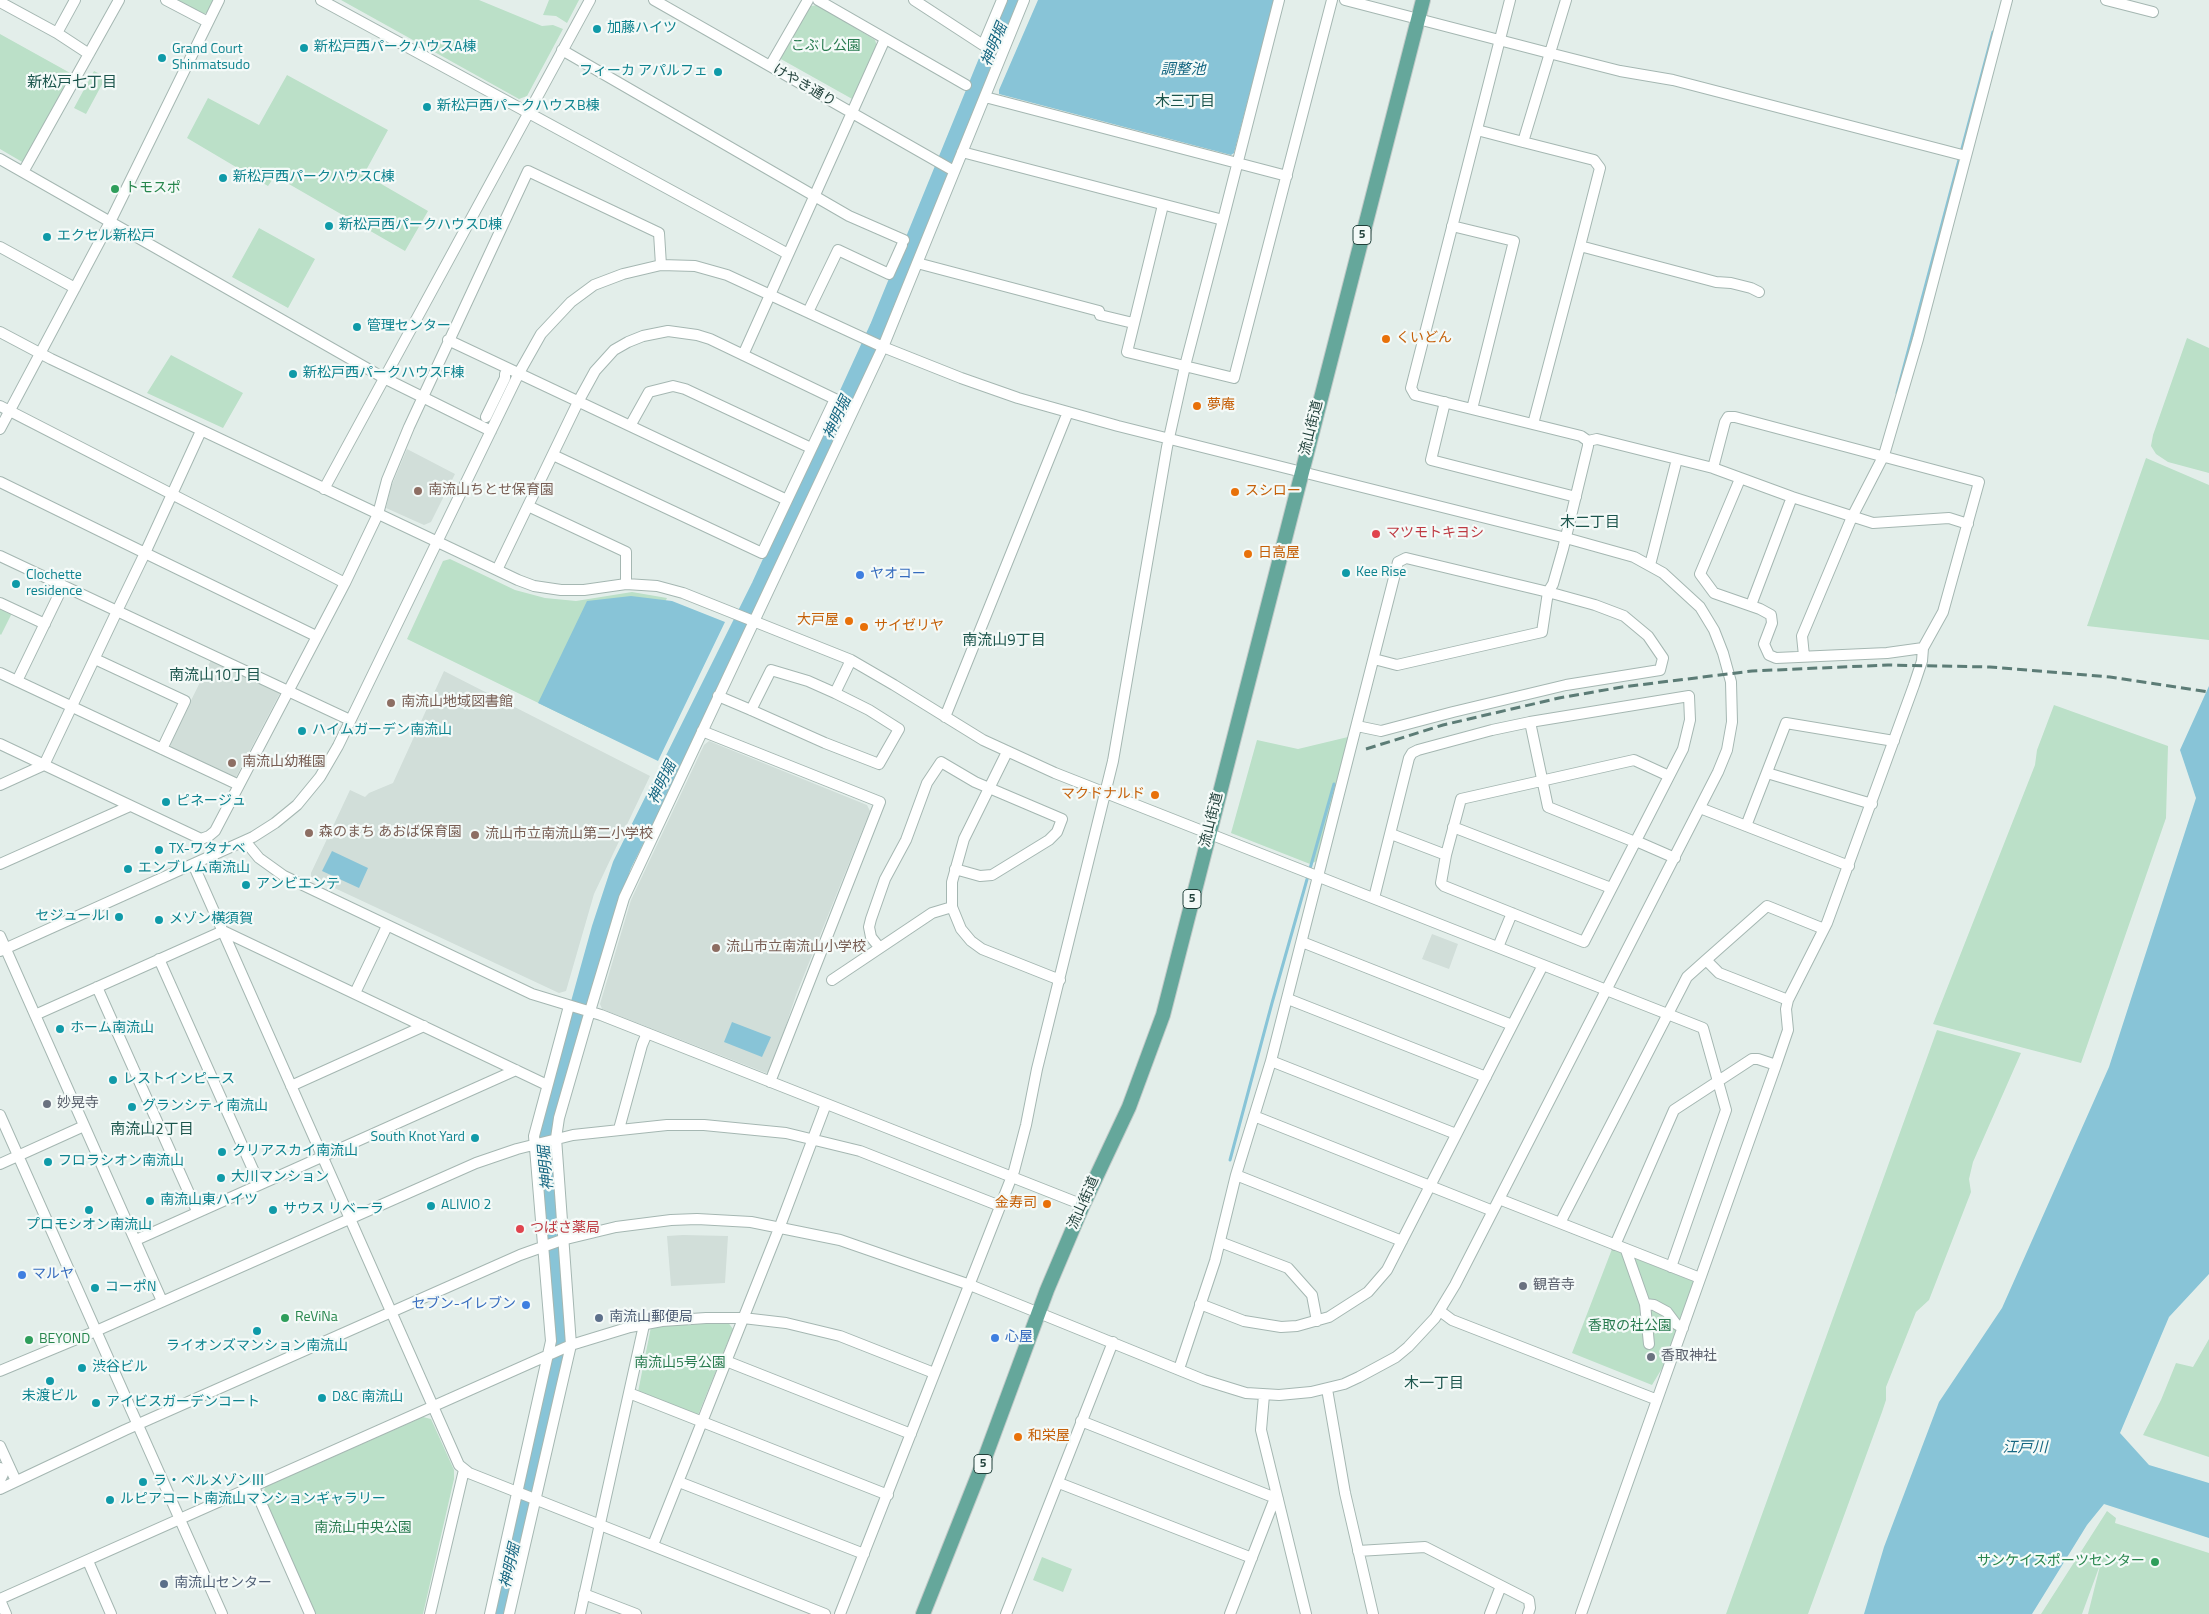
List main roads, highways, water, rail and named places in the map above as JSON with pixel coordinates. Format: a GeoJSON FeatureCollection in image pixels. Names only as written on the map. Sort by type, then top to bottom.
{"type":"FeatureCollection","features":[{"type":"Feature","properties":{"kind":"main road","name":"流山街道"},"geometry":{"type":"LineString","coordinates":[[923,1614],[1039,1312],[1083,1205],[1129,1107],[1155,1040],[1174,978],[1301,470],[1423,0]]}},
{"type":"Feature","properties":{"kind":"water","name":"調整池"},"geometry":{"type":"Polygon","coordinates":[[[1038,0],[1274,0],[1234,153],[1231,155],[999,94],[999,90],[1038,0]]]}},
{"type":"Feature","properties":{"kind":"water"},"geometry":{"type":"Polygon","coordinates":[[[631,596],[672,601],[725,622],[658,761],[538,703],[587,601],[631,596]]]}},
{"type":"Feature","properties":{"kind":"water","name":"江戸川"},"geometry":{"type":"Polygon","coordinates":[[[2209,686],[2209,1274],[2169,1317],[2120,1433],[2149,1465],[2209,1483],[2209,1538],[2104,1504],[2087,1525],[2032,1614],[1864,1614],[1884,1547],[1939,1402],[2002,1308],[2109,1067],[2196,798],[2180,750],[2209,686]]]}},
{"type":"Feature","properties":{"kind":"water"},"geometry":{"type":"Polygon","coordinates":[[[332,851],[368,868],[359,888],[322,871],[332,851]]]}},
{"type":"Feature","properties":{"kind":"water"},"geometry":{"type":"Polygon","coordinates":[[[732,1022],[771,1037],[762,1057],[724,1042],[732,1022]]]}},
{"type":"Feature","properties":{"kind":"waterway","name":"神明堀"},"geometry":{"type":"LineString","coordinates":[[500,1614],[562,1336],[544,1134],[601,929],[622,865],[761,586],[879,328],[1013,0]]}},
{"type":"Feature","properties":{"kind":"waterway"},"geometry":{"type":"LineString","coordinates":[[1897,393],[1993,32]]}},
{"type":"Feature","properties":{"kind":"waterway"},"geometry":{"type":"LineString","coordinates":[[1230,1160],[1334,784]]}},
{"type":"Feature","properties":{"kind":"railway"},"geometry":{"type":"LineString","coordinates":[[1366,749],[1443,725],[1559,698],[1622,687],[1752,671],[1888,665],[1990,667],[2110,677],[2209,692]]}},
{"type":"Feature","properties":{"kind":"place","name":"加藤ハイツ"},"geometry":{"type":"Point","coordinates":[597,29]}},
{"type":"Feature","properties":{"kind":"place","name":"新松戸西パークハウスA棟"},"geometry":{"type":"Point","coordinates":[304,48]}},
{"type":"Feature","properties":{"kind":"place","name":"Grand Court Shinmatsudo"},"geometry":{"type":"Point","coordinates":[162,58]}},
{"type":"Feature","properties":{"kind":"place","name":"フィーカ アパルフェ"},"geometry":{"type":"Point","coordinates":[718,72]}},
{"type":"Feature","properties":{"kind":"place","name":"新松戸西パークハウスB棟"},"geometry":{"type":"Point","coordinates":[427,107]}},
{"type":"Feature","properties":{"kind":"place","name":"新松戸西パークハウスC棟"},"geometry":{"type":"Point","coordinates":[223,178]}},
{"type":"Feature","properties":{"kind":"place","name":"トモスポ"},"geometry":{"type":"Point","coordinates":[115,189]}},
{"type":"Feature","properties":{"kind":"place","name":"新松戸西パークハウスD棟"},"geometry":{"type":"Point","coordinates":[329,226]}},
{"type":"Feature","properties":{"kind":"place","name":"エクセル新松戸"},"geometry":{"type":"Point","coordinates":[47,237]}},
{"type":"Feature","properties":{"kind":"place","name":"管理センター"},"geometry":{"type":"Point","coordinates":[357,327]}},
{"type":"Feature","properties":{"kind":"place","name":"くいどん"},"geometry":{"type":"Point","coordinates":[1386,339]}},
{"type":"Feature","properties":{"kind":"place","name":"新松戸西パークハウスF棟"},"geometry":{"type":"Point","coordinates":[293,374]}},
{"type":"Feature","properties":{"kind":"place","name":"夢庵"},"geometry":{"type":"Point","coordinates":[1197,406]}},
{"type":"Feature","properties":{"kind":"place","name":"南流山ちとせ保育園"},"geometry":{"type":"Point","coordinates":[418,491]}},
{"type":"Feature","properties":{"kind":"place","name":"スシロー"},"geometry":{"type":"Point","coordinates":[1235,492]}},
{"type":"Feature","properties":{"kind":"place","name":"マツモトキヨシ"},"geometry":{"type":"Point","coordinates":[1376,534]}},
{"type":"Feature","properties":{"kind":"place","name":"日高屋"},"geometry":{"type":"Point","coordinates":[1248,554]}},
{"type":"Feature","properties":{"kind":"place","name":"Kee Rise"},"geometry":{"type":"Point","coordinates":[1346,573]}},
{"type":"Feature","properties":{"kind":"place","name":"ヤオコー"},"geometry":{"type":"Point","coordinates":[860,575]}},
{"type":"Feature","properties":{"kind":"place","name":"Clochette residence"},"geometry":{"type":"Point","coordinates":[16,584]}},
{"type":"Feature","properties":{"kind":"place","name":"大戸屋"},"geometry":{"type":"Point","coordinates":[849,621]}},
{"type":"Feature","properties":{"kind":"place","name":"サイゼリヤ"},"geometry":{"type":"Point","coordinates":[864,627]}},
{"type":"Feature","properties":{"kind":"place","name":"南流山地域図書館"},"geometry":{"type":"Point","coordinates":[391,703]}},
{"type":"Feature","properties":{"kind":"place","name":"ハイムガーデン南流山"},"geometry":{"type":"Point","coordinates":[302,731]}},
{"type":"Feature","properties":{"kind":"place","name":"南流山幼稚園"},"geometry":{"type":"Point","coordinates":[232,763]}},
{"type":"Feature","properties":{"kind":"place","name":"マクドナルド"},"geometry":{"type":"Point","coordinates":[1155,795]}},
{"type":"Feature","properties":{"kind":"place","name":"ピネージュ"},"geometry":{"type":"Point","coordinates":[166,802]}},
{"type":"Feature","properties":{"kind":"place","name":"森のまち あおば保育園"},"geometry":{"type":"Point","coordinates":[309,833]}},
{"type":"Feature","properties":{"kind":"place","name":"流山市立南流山第二小学校"},"geometry":{"type":"Point","coordinates":[475,835]}},
{"type":"Feature","properties":{"kind":"place","name":"TX-ワタナベ"},"geometry":{"type":"Point","coordinates":[159,850]}},
{"type":"Feature","properties":{"kind":"place","name":"エンブレム南流山"},"geometry":{"type":"Point","coordinates":[128,869]}},
{"type":"Feature","properties":{"kind":"place","name":"アンビエンテ"},"geometry":{"type":"Point","coordinates":[246,885]}},
{"type":"Feature","properties":{"kind":"place","name":"セジュールI"},"geometry":{"type":"Point","coordinates":[119,917]}},
{"type":"Feature","properties":{"kind":"place","name":"メゾン横須賀"},"geometry":{"type":"Point","coordinates":[159,920]}},
{"type":"Feature","properties":{"kind":"place","name":"流山市立南流山小学校"},"geometry":{"type":"Point","coordinates":[716,948]}},
{"type":"Feature","properties":{"kind":"place","name":"ホーム南流山"},"geometry":{"type":"Point","coordinates":[60,1029]}},
{"type":"Feature","properties":{"kind":"place","name":"レストインピース"},"geometry":{"type":"Point","coordinates":[113,1080]}},
{"type":"Feature","properties":{"kind":"place","name":"妙晃寺"},"geometry":{"type":"Point","coordinates":[47,1104]}},
{"type":"Feature","properties":{"kind":"place","name":"グランシティ南流山"},"geometry":{"type":"Point","coordinates":[132,1107]}},
{"type":"Feature","properties":{"kind":"place","name":"South Knot Yard"},"geometry":{"type":"Point","coordinates":[475,1138]}},
{"type":"Feature","properties":{"kind":"place","name":"クリアスカイ南流山"},"geometry":{"type":"Point","coordinates":[222,1152]}},
{"type":"Feature","properties":{"kind":"place","name":"フロラシオン南流山"},"geometry":{"type":"Point","coordinates":[48,1162]}},
{"type":"Feature","properties":{"kind":"place","name":"大川マンション"},"geometry":{"type":"Point","coordinates":[221,1178]}},
{"type":"Feature","properties":{"kind":"place","name":"南流山東ハイツ"},"geometry":{"type":"Point","coordinates":[150,1201]}},
{"type":"Feature","properties":{"kind":"place","name":"金寿司"},"geometry":{"type":"Point","coordinates":[1047,1204]}},
{"type":"Feature","properties":{"kind":"place","name":"ALIVIO 2"},"geometry":{"type":"Point","coordinates":[431,1206]}},
{"type":"Feature","properties":{"kind":"place","name":"プロモシオン南流山"},"geometry":{"type":"Point","coordinates":[89,1210]}},
{"type":"Feature","properties":{"kind":"place","name":"サウス リベーラ"},"geometry":{"type":"Point","coordinates":[273,1210]}},
{"type":"Feature","properties":{"kind":"place","name":"つばさ薬局"},"geometry":{"type":"Point","coordinates":[520,1229]}},
{"type":"Feature","properties":{"kind":"place","name":"マルヤ"},"geometry":{"type":"Point","coordinates":[22,1275]}},
{"type":"Feature","properties":{"kind":"place","name":"観音寺"},"geometry":{"type":"Point","coordinates":[1523,1286]}},
{"type":"Feature","properties":{"kind":"place","name":"コーポN"},"geometry":{"type":"Point","coordinates":[95,1288]}},
{"type":"Feature","properties":{"kind":"place","name":"セブン-イレブン"},"geometry":{"type":"Point","coordinates":[526,1305]}},
{"type":"Feature","properties":{"kind":"place","name":"ReViNa"},"geometry":{"type":"Point","coordinates":[285,1318]}},
{"type":"Feature","properties":{"kind":"place","name":"南流山郵便局"},"geometry":{"type":"Point","coordinates":[599,1318]}},
{"type":"Feature","properties":{"kind":"place","name":"ライオンズマンション南流山"},"geometry":{"type":"Point","coordinates":[257,1331]}},
{"type":"Feature","properties":{"kind":"place","name":"心屋"},"geometry":{"type":"Point","coordinates":[995,1338]}},
{"type":"Feature","properties":{"kind":"place","name":"BEYOND"},"geometry":{"type":"Point","coordinates":[29,1340]}},
{"type":"Feature","properties":{"kind":"place","name":"香取神社"},"geometry":{"type":"Point","coordinates":[1651,1357]}},
{"type":"Feature","properties":{"kind":"place","name":"渋谷ビル"},"geometry":{"type":"Point","coordinates":[82,1368]}},
{"type":"Feature","properties":{"kind":"place","name":"未渡ビル"},"geometry":{"type":"Point","coordinates":[50,1381]}},
{"type":"Feature","properties":{"kind":"place","name":"D&C 南流山"},"geometry":{"type":"Point","coordinates":[322,1398]}},
{"type":"Feature","properties":{"kind":"place","name":"アイビスガーデンコート"},"geometry":{"type":"Point","coordinates":[96,1403]}},
{"type":"Feature","properties":{"kind":"place","name":"和栄屋"},"geometry":{"type":"Point","coordinates":[1018,1437]}},
{"type":"Feature","properties":{"kind":"place","name":"ラ・ベルメゾンⅢ"},"geometry":{"type":"Point","coordinates":[143,1482]}},
{"type":"Feature","properties":{"kind":"place","name":"ルピアコート南流山マンションギャラリー"},"geometry":{"type":"Point","coordinates":[110,1500]}},
{"type":"Feature","properties":{"kind":"place","name":"サンケイスポーツセンター"},"geometry":{"type":"Point","coordinates":[2155,1562]}},
{"type":"Feature","properties":{"kind":"place","name":"南流山センター"},"geometry":{"type":"Point","coordinates":[164,1584]}},
{"type":"Feature","properties":{"kind":"district","name":"新松戸七丁目"},"geometry":{"type":"Point","coordinates":[72,83]}},
{"type":"Feature","properties":{"kind":"district","name":"木三丁目"},"geometry":{"type":"Point","coordinates":[1185,102]}},
{"type":"Feature","properties":{"kind":"district","name":"木二丁目"},"geometry":{"type":"Point","coordinates":[1590,523]}},
{"type":"Feature","properties":{"kind":"district","name":"南流山9丁目"},"geometry":{"type":"Point","coordinates":[1004,641]}},
{"type":"Feature","properties":{"kind":"district","name":"南流山10丁目"},"geometry":{"type":"Point","coordinates":[215,676]}},
{"type":"Feature","properties":{"kind":"district","name":"南流山2丁目"},"geometry":{"type":"Point","coordinates":[152,1130]}},
{"type":"Feature","properties":{"kind":"district","name":"木一丁目"},"geometry":{"type":"Point","coordinates":[1434,1384]}},
{"type":"Feature","properties":{"kind":"park label","name":"こぶし公園"},"geometry":{"type":"Point","coordinates":[826,47]}},
{"type":"Feature","properties":{"kind":"park label","name":"香取の社公園"},"geometry":{"type":"Point","coordinates":[1630,1327]}},
{"type":"Feature","properties":{"kind":"park label","name":"南流山5号公園"},"geometry":{"type":"Point","coordinates":[680,1364]}},
{"type":"Feature","properties":{"kind":"park label","name":"南流山中央公園"},"geometry":{"type":"Point","coordinates":[363,1529]}}]}
